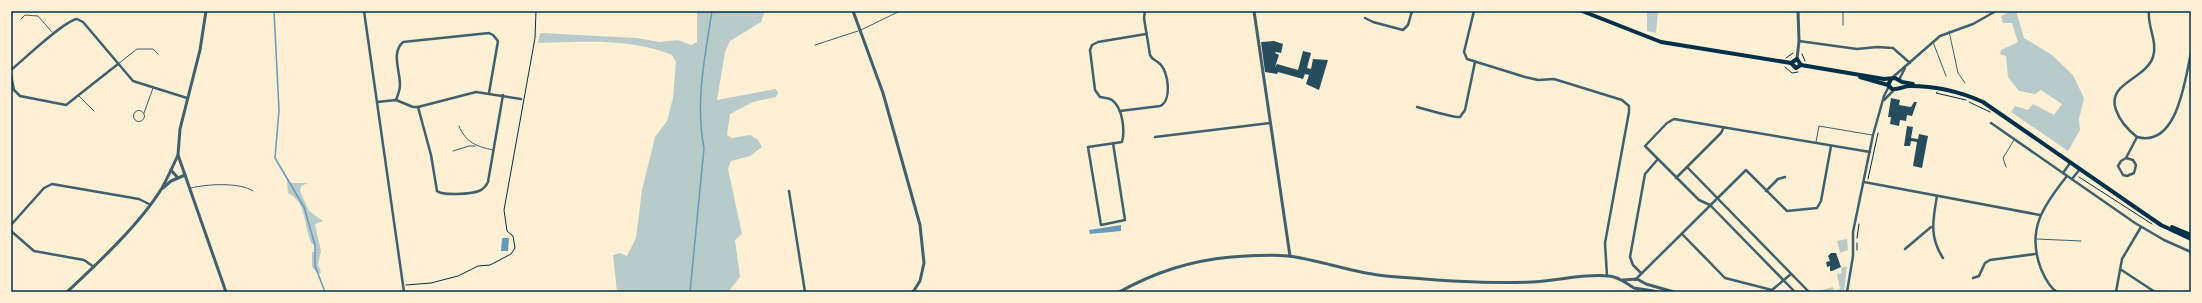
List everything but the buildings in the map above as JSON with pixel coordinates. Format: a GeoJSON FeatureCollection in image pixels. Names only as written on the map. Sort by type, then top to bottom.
{"type":"FeatureCollection","features":[{"type":"Feature","properties":{"kind":"main road"},"geometry":{"type":"LineString","coordinates":[[1582,11],[1652,39],[1791,63],[1795,68],[1801,65],[1832,71],[1892,78],[1933,89]]}},
{"type":"Feature","properties":{"kind":"main road"},"geometry":{"type":"LineString","coordinates":[[1791,63],[1797,59],[1801,65]]}},
{"type":"Feature","properties":{"kind":"main road"},"geometry":{"type":"LineString","coordinates":[[1832,71],[1896,89],[1910,86],[1956,92],[1983,102],[2151,218],[2191,239]]}},
{"type":"Feature","properties":{"kind":"main road"},"geometry":{"type":"LineString","coordinates":[[1888,86],[1892,78]]}},
{"type":"Feature","properties":{"kind":"main road"},"geometry":{"type":"LineString","coordinates":[[1896,89],[1899,80]]}},
{"type":"Feature","properties":{"kind":"main road"},"geometry":{"type":"LineString","coordinates":[[2151,218],[2191,235]]}},
{"type":"Feature","properties":{"kind":"street"},"geometry":{"type":"LineString","coordinates":[[161,189],[178,155],[180,129],[200,50],[206,11]]}},
{"type":"Feature","properties":{"kind":"street"},"geometry":{"type":"LineString","coordinates":[[364,11],[404,292]]}},
{"type":"Feature","properties":{"kind":"street"},"geometry":{"type":"LineString","coordinates":[[853,11],[883,93],[920,225],[924,263],[920,281],[913,292]]}},
{"type":"Feature","properties":{"kind":"street"},"geometry":{"type":"LineString","coordinates":[[1120,111],[1160,106],[1166,102],[1168,97],[1165,72],[1159,63],[1150,55],[1144,18],[1145,11]]}},
{"type":"Feature","properties":{"kind":"street"},"geometry":{"type":"LineString","coordinates":[[1254,11],[1290,256]]}},
{"type":"Feature","properties":{"kind":"street"},"geometry":{"type":"LineString","coordinates":[[1365,18],[1373,22],[1403,30],[1408,26],[1412,11]]}},
{"type":"Feature","properties":{"kind":"street"},"geometry":{"type":"LineString","coordinates":[[1474,11],[1464,52],[1467,59],[1538,80],[1554,79],[1622,100],[1629,106],[1605,243],[1608,276]]}},
{"type":"Feature","properties":{"kind":"street"},"geometry":{"type":"LineString","coordinates":[[1797,59],[1799,41],[1798,11]]}},
{"type":"Feature","properties":{"kind":"street"},"geometry":{"type":"LineString","coordinates":[[1892,78],[1905,68],[1932,42],[1949,31],[1973,24],[1996,11]]}},
{"type":"Feature","properties":{"kind":"street"},"geometry":{"type":"LineString","coordinates":[[2149,11],[2154,48],[2151,63],[2143,72],[2117,90],[2114,100],[2121,120],[2137,137],[2147,138],[2156,136],[2167,126],[2181,99],[2191,53]]}},
{"type":"Feature","properties":{"kind":"street"},"geometry":{"type":"LineString","coordinates":[[11,70],[53,34],[71,21],[80,20],[133,81],[187,98]]}},
{"type":"Feature","properties":{"kind":"street"},"geometry":{"type":"LineString","coordinates":[[396,100],[400,83],[396,54],[399,45],[403,42],[489,33],[493,35],[498,42],[489,93]]}},
{"type":"Feature","properties":{"kind":"street"},"geometry":{"type":"LineString","coordinates":[[1113,143],[1125,220],[1101,225],[1088,147],[1113,143],[1122,142],[1124,135],[1120,111],[1114,101],[1100,97],[1097,94],[1090,50],[1092,45],[1098,42],[1146,34]]}},
{"type":"Feature","properties":{"kind":"street"},"geometry":{"type":"LineString","coordinates":[[1799,41],[1857,49],[1877,47],[1893,48],[1910,63]]}},
{"type":"Feature","properties":{"kind":"street"},"geometry":{"type":"LineString","coordinates":[[1418,107],[1442,112],[1456,118],[1460,117],[1466,110],[1474,62]]}},
{"type":"Feature","properties":{"kind":"street"},"geometry":{"type":"LineString","coordinates":[[11,75],[14,90],[24,97],[63,105],[78,96],[118,64]]}},
{"type":"Feature","properties":{"kind":"street"},"geometry":{"type":"LineString","coordinates":[[1899,80],[1905,68]]}},
{"type":"Feature","properties":{"kind":"street"},"geometry":{"type":"LineString","coordinates":[[1847,292],[1853,256],[1853,232],[1873,135],[1888,86]]}},
{"type":"Feature","properties":{"kind":"street"},"geometry":{"type":"LineString","coordinates":[[1882,104],[1896,89]]}},
{"type":"Feature","properties":{"kind":"street"},"geometry":{"type":"LineString","coordinates":[[377,102],[396,100],[413,107],[418,107],[476,92],[520,99]]}},
{"type":"Feature","properties":{"kind":"street"},"geometry":{"type":"LineString","coordinates":[[418,107],[431,154],[436,188],[440,194],[475,192],[483,189],[488,182],[502,96]]}},
{"type":"Feature","properties":{"kind":"street"},"geometry":{"type":"LineString","coordinates":[[1795,292],[1710,205],[1698,200],[1645,146],[1672,119],[1870,152]]}},
{"type":"Feature","properties":{"kind":"street"},"geometry":{"type":"LineString","coordinates":[[1155,137],[1270,123]]}},
{"type":"Feature","properties":{"kind":"street"},"geometry":{"type":"LineString","coordinates":[[1991,123],[2141,227],[2191,252]]}},
{"type":"Feature","properties":{"kind":"street"},"geometry":{"type":"LineString","coordinates":[[1676,178],[1721,134],[1724,127]]}},
{"type":"Feature","properties":{"kind":"street"},"geometry":{"type":"LineString","coordinates":[[2126,158],[2133,160],[2136,165],[2134,173],[2127,176],[2123,175],[2118,166],[2121,161],[2126,158],[2137,137]]}},
{"type":"Feature","properties":{"kind":"street"},"geometry":{"type":"LineString","coordinates":[[1632,286],[1641,273],[1746,170],[1787,211],[1814,210],[1817,208],[1822,201],[1831,146]]}},
{"type":"Feature","properties":{"kind":"street"},"geometry":{"type":"LineString","coordinates":[[178,155],[226,292]]}},
{"type":"Feature","properties":{"kind":"street"},"geometry":{"type":"LineString","coordinates":[[1641,273],[1633,265],[1630,257],[1646,174],[1658,159]]}},
{"type":"Feature","properties":{"kind":"street"},"geometry":{"type":"LineString","coordinates":[[2063,173],[2070,162]]}},
{"type":"Feature","properties":{"kind":"street"},"geometry":{"type":"LineString","coordinates":[[1687,167],[1809,292]]}},
{"type":"Feature","properties":{"kind":"street"},"geometry":{"type":"LineString","coordinates":[[2072,179],[2080,169]]}},
{"type":"Feature","properties":{"kind":"street"},"geometry":{"type":"LineString","coordinates":[[171,170],[178,178]]}},
{"type":"Feature","properties":{"kind":"street"},"geometry":{"type":"LineString","coordinates":[[67,292],[94,267],[161,189],[171,180],[185,175]]}},
{"type":"Feature","properties":{"kind":"street"},"geometry":{"type":"LineString","coordinates":[[2054,291],[2042,273],[2035,254],[2035,239],[2040,215],[2068,176]]}},
{"type":"Feature","properties":{"kind":"street"},"geometry":{"type":"LineString","coordinates":[[1766,191],[1778,179],[1785,178]]}},
{"type":"Feature","properties":{"kind":"street"},"geometry":{"type":"LineString","coordinates":[[1864,182],[2040,215]]}},
{"type":"Feature","properties":{"kind":"street"},"geometry":{"type":"LineString","coordinates":[[11,225],[44,188],[52,184],[139,199],[149,204]]}},
{"type":"Feature","properties":{"kind":"street"},"geometry":{"type":"LineString","coordinates":[[789,191],[806,292]]}},
{"type":"Feature","properties":{"kind":"street"},"geometry":{"type":"LineString","coordinates":[[1937,196],[1932,226],[1937,248],[1943,258]]}},
{"type":"Feature","properties":{"kind":"street"},"geometry":{"type":"LineString","coordinates":[[1905,248],[1932,226]]}},
{"type":"Feature","properties":{"kind":"street"},"geometry":{"type":"LineString","coordinates":[[2116,292],[2123,254],[2141,227]]}},
{"type":"Feature","properties":{"kind":"street"},"geometry":{"type":"LineString","coordinates":[[11,231],[34,251],[84,260],[94,267]]}},
{"type":"Feature","properties":{"kind":"street"},"geometry":{"type":"LineString","coordinates":[[1682,234],[1728,280],[1768,290],[1776,288],[1791,274]]}},
{"type":"Feature","properties":{"kind":"street"},"geometry":{"type":"LineString","coordinates":[[1973,278],[1978,276],[1985,263],[1990,260],[2035,254]]}},
{"type":"Feature","properties":{"kind":"street"},"geometry":{"type":"LineString","coordinates":[[1119,292],[1159,272],[1183,265],[1230,257],[1290,256],[1384,276],[1520,282],[1547,281],[1584,275],[1608,276],[1623,280],[1637,280],[1674,292]]}},
{"type":"Feature","properties":{"kind":"street"},"geometry":{"type":"LineString","coordinates":[[2120,270],[2155,292],[2164,292]]}},
{"type":"Feature","properties":{"kind":"street"},"geometry":{"type":"LineString","coordinates":[[1623,280],[1632,286],[1657,292]]}},
{"type":"Feature","properties":{"kind":"street"},"geometry":{"type":"LineString","coordinates":[[1637,280],[1639,288]]}},
{"type":"Feature","properties":{"kind":"lane"},"geometry":{"type":"LineString","coordinates":[[815,45],[861,30],[900,11]]}},
{"type":"Feature","properties":{"kind":"lane"},"geometry":{"type":"LineString","coordinates":[[1843,11],[1843,24]]}},
{"type":"Feature","properties":{"kind":"lane"},"geometry":{"type":"LineString","coordinates":[[21,19],[26,14],[38,16],[53,34]]}},
{"type":"Feature","properties":{"kind":"lane"},"geometry":{"type":"LineString","coordinates":[[1949,31],[1958,73],[1965,84]]}},
{"type":"Feature","properties":{"kind":"lane"},"geometry":{"type":"LineString","coordinates":[[1932,42],[1946,76]]}},
{"type":"Feature","properties":{"kind":"lane"},"geometry":{"type":"LineString","coordinates":[[118,64],[137,49],[153,49],[158,54]]}},
{"type":"Feature","properties":{"kind":"lane"},"geometry":{"type":"LineString","coordinates":[[144,114],[138,111],[135,113],[134,118],[137,121],[142,121],[153,88]]}},
{"type":"Feature","properties":{"kind":"lane"},"geometry":{"type":"LineString","coordinates":[[78,96],[94,111]]}},
{"type":"Feature","properties":{"kind":"lane"},"geometry":{"type":"LineString","coordinates":[[459,126],[469,142],[478,147]]}},
{"type":"Feature","properties":{"kind":"lane"},"geometry":{"type":"LineString","coordinates":[[1816,143],[1819,126],[1873,135]]}},
{"type":"Feature","properties":{"kind":"lane"},"geometry":{"type":"LineString","coordinates":[[2006,166],[2003,158],[2014,139]]}},
{"type":"Feature","properties":{"kind":"lane"},"geometry":{"type":"LineString","coordinates":[[453,151],[469,146],[493,150]]}},
{"type":"Feature","properties":{"kind":"lane"},"geometry":{"type":"LineString","coordinates":[[190,188],[202,185],[246,186],[253,191]]}},
{"type":"Feature","properties":{"kind":"lane"},"geometry":{"type":"LineString","coordinates":[[2035,239],[2081,241]]}},
{"type":"Feature","properties":{"kind":"path"},"geometry":{"type":"LineString","coordinates":[[403,285],[431,283],[499,261],[511,254],[515,248],[513,236],[507,231],[504,210],[535,38],[536,11]]}},
{"type":"Feature","properties":{"kind":"path"},"geometry":{"type":"LineString","coordinates":[[1784,59],[1794,52]]}},
{"type":"Feature","properties":{"kind":"path"},"geometry":{"type":"LineString","coordinates":[[1802,53],[1804,61]]}},
{"type":"Feature","properties":{"kind":"path"},"geometry":{"type":"LineString","coordinates":[[1792,73],[1796,74],[1799,71]]}},
{"type":"Feature","properties":{"kind":"path"},"geometry":{"type":"LineString","coordinates":[[1936,93],[1967,100],[1995,115]]}},
{"type":"Feature","properties":{"kind":"path"},"geometry":{"type":"LineString","coordinates":[[1867,182],[1878,132]]}},
{"type":"Feature","properties":{"kind":"path"},"geometry":{"type":"LineString","coordinates":[[1856,254],[1859,220]]}},
{"type":"Feature","properties":{"kind":"shaded area"},"geometry":{"type":"Polygon","coordinates":[[[697,11],[765,11],[761,22],[730,41],[725,52],[717,100],[776,89],[778,93],[776,97],[753,102],[730,114],[727,135],[732,138],[750,135],[758,140],[762,147],[750,156],[731,161],[728,169],[742,234],[735,240],[740,277],[728,292],[617,292],[613,255],[620,253],[627,256],[636,238],[642,190],[655,137],[667,121],[673,98],[676,62],[672,55],[623,43],[538,43],[540,33],[637,38],[659,42],[678,40],[691,45],[697,42],[697,11]]]}},
{"type":"Feature","properties":{"kind":"shaded area"},"geometry":{"type":"Polygon","coordinates":[[[1647,11],[1658,11],[1656,33],[1647,31],[1647,11]]]}},
{"type":"Feature","properties":{"kind":"shaded area"},"geometry":{"type":"Polygon","coordinates":[[[2011,11],[2016,11],[2024,38],[2052,55],[2073,75],[2084,98],[2079,119],[2080,130],[2068,151],[2011,112],[2015,106],[2028,110],[2033,104],[2054,115],[2062,104],[2041,90],[2035,94],[2019,91],[2008,77],[2006,56],[2000,54],[2001,50],[2018,42],[2012,23],[2003,23],[2001,16],[2011,11]]]}},
{"type":"Feature","properties":{"kind":"shaded area"},"geometry":{"type":"Polygon","coordinates":[[[287,180],[292,183],[308,183],[301,186],[300,191],[309,211],[323,221],[315,224],[321,251],[318,264],[321,273],[318,274],[312,267],[312,252],[315,252],[315,245],[312,244],[309,237],[299,203],[288,193],[287,180]]]}},
{"type":"Feature","properties":{"kind":"shaded area"},"geometry":{"type":"Polygon","coordinates":[[[1847,239],[1848,250],[1840,253],[1837,241],[1847,239]]]}},
{"type":"Feature","properties":{"kind":"shaded area"},"geometry":{"type":"Polygon","coordinates":[[[1847,266],[1844,292],[1818,291],[1833,287],[1834,291],[1840,289],[1837,274],[1842,273],[1841,268],[1847,266]]]}},
{"type":"Feature","properties":{"kind":"water"},"geometry":{"type":"Polygon","coordinates":[[[1121,225],[1121,231],[1090,234],[1089,230],[1121,225]]]}},
{"type":"Feature","properties":{"kind":"water"},"geometry":{"type":"Polygon","coordinates":[[[502,238],[509,238],[508,251],[501,251],[502,238]]]}},
{"type":"Feature","properties":{"kind":"waterway"},"geometry":{"type":"LineString","coordinates":[[274,11],[279,110],[275,158],[304,207],[315,245],[315,266],[325,292]]}},
{"type":"Feature","properties":{"kind":"waterway"},"geometry":{"type":"LineString","coordinates":[[690,292],[704,148],[700,113],[702,79],[712,11]]}}]}
